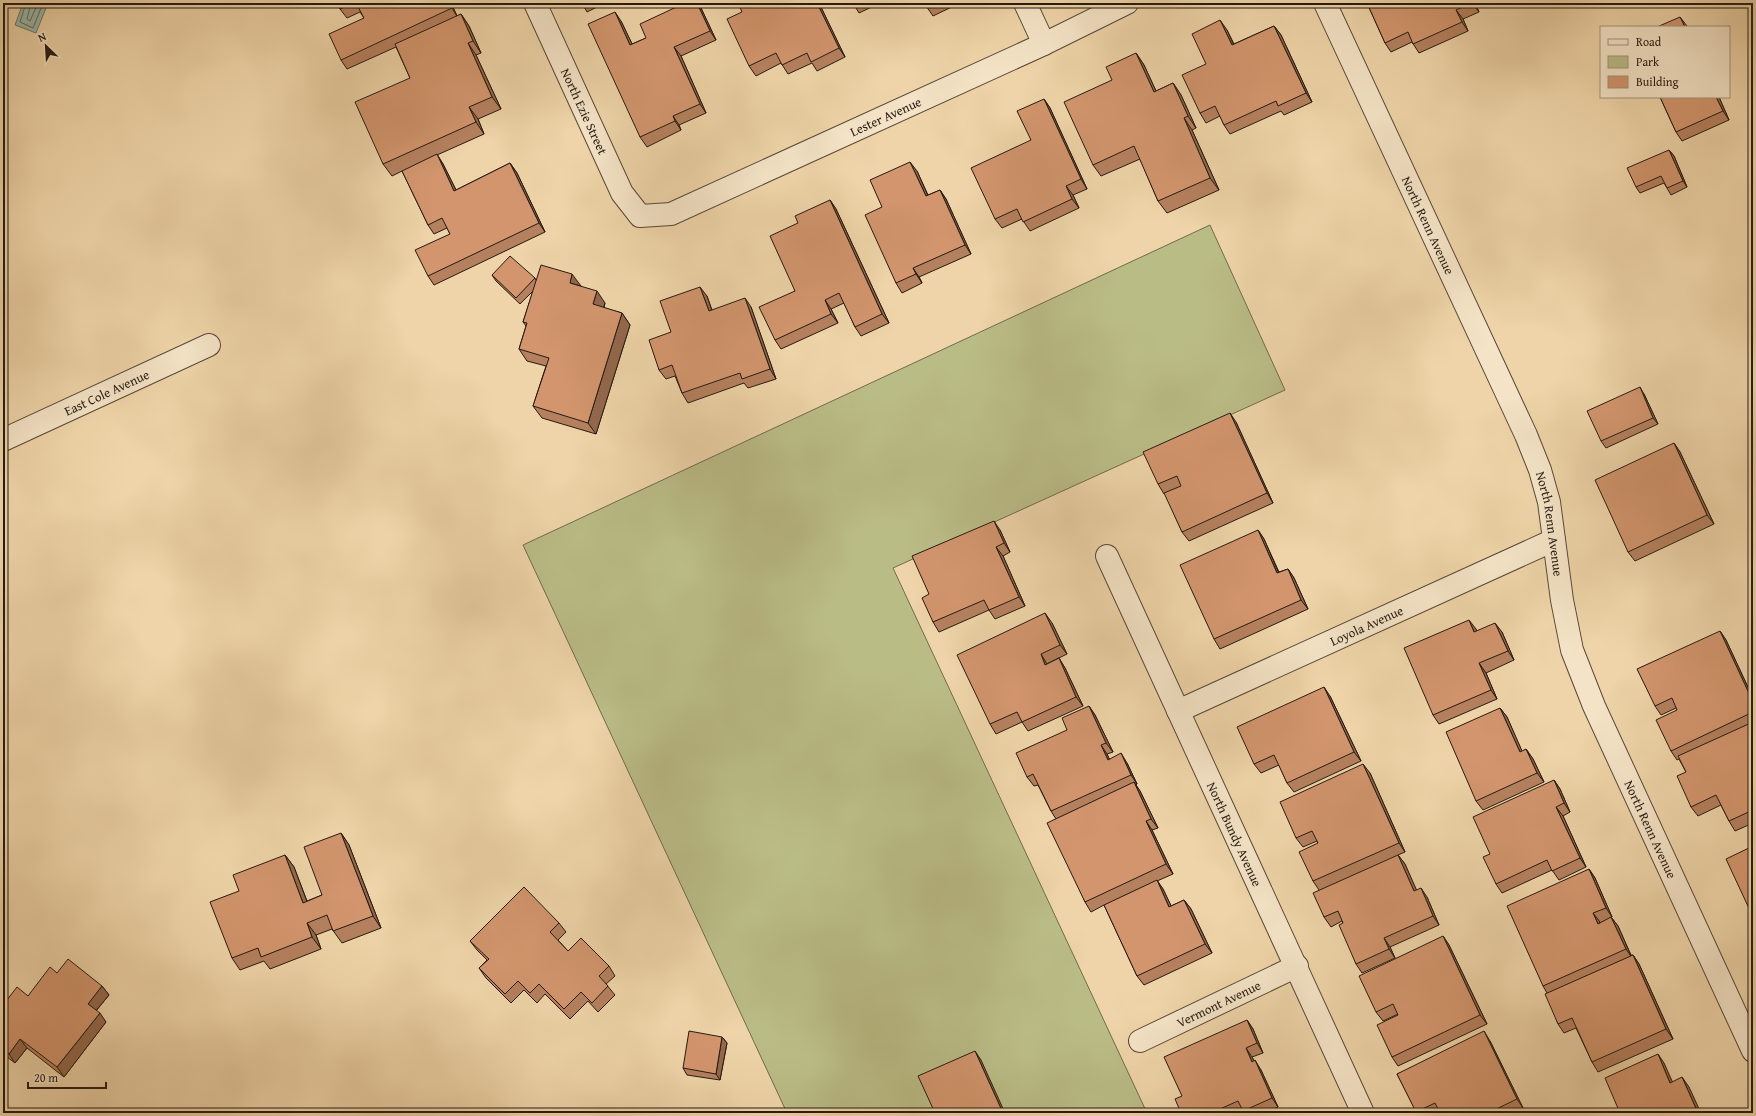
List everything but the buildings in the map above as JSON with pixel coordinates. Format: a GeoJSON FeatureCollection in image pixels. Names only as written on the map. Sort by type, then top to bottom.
{"type":"FeatureCollection","features":[{"type":"Feature","properties":{"kind":"street","name":"North Ezie Street"},"geometry":{"type":"LineString","coordinates":[[535,3],[622,193],[640,216]]}},
{"type":"Feature","properties":{"kind":"street"},"geometry":{"type":"LineString","coordinates":[[1025,3],[1044,44]]}},
{"type":"Feature","properties":{"kind":"street","name":"Lester Avenue"},"geometry":{"type":"LineString","coordinates":[[640,216],[671,214],[1044,44],[1127,3]]}},
{"type":"Feature","properties":{"kind":"street","name":"North Renn Avenue"},"geometry":{"type":"LineString","coordinates":[[1325,3],[1526,435],[1540,470],[1549,502],[1562,600],[1575,657],[1594,706],[1753,1051]]}},
{"type":"Feature","properties":{"kind":"street","name":"East Cole Avenue"},"geometry":{"type":"LineString","coordinates":[[3,440],[209,345]]}},
{"type":"Feature","properties":{"kind":"street","name":"Loyola Avenue"},"geometry":{"type":"LineString","coordinates":[[1178,711],[1554,540]]}},
{"type":"Feature","properties":{"kind":"street","name":"North Bundy Avenue"},"geometry":{"type":"LineString","coordinates":[[1107,556],[1363,1113]]}},
{"type":"Feature","properties":{"kind":"street","name":"Vermont Avenue"},"geometry":{"type":"LineString","coordinates":[[1140,1041],[1296,966]]}},
{"type":"Feature","properties":{"kind":"green space"},"geometry":{"type":"Polygon","coordinates":[[[1210,225],[1285,390],[893,568],[1147,1113],[787,1113],[523,545],[1210,225]]]}},
{"type":"Feature","properties":{"kind":"water"},"geometry":{"type":"Polygon","coordinates":[[[23,3],[48,3],[36,33],[15,25],[23,3]]]}}]}
